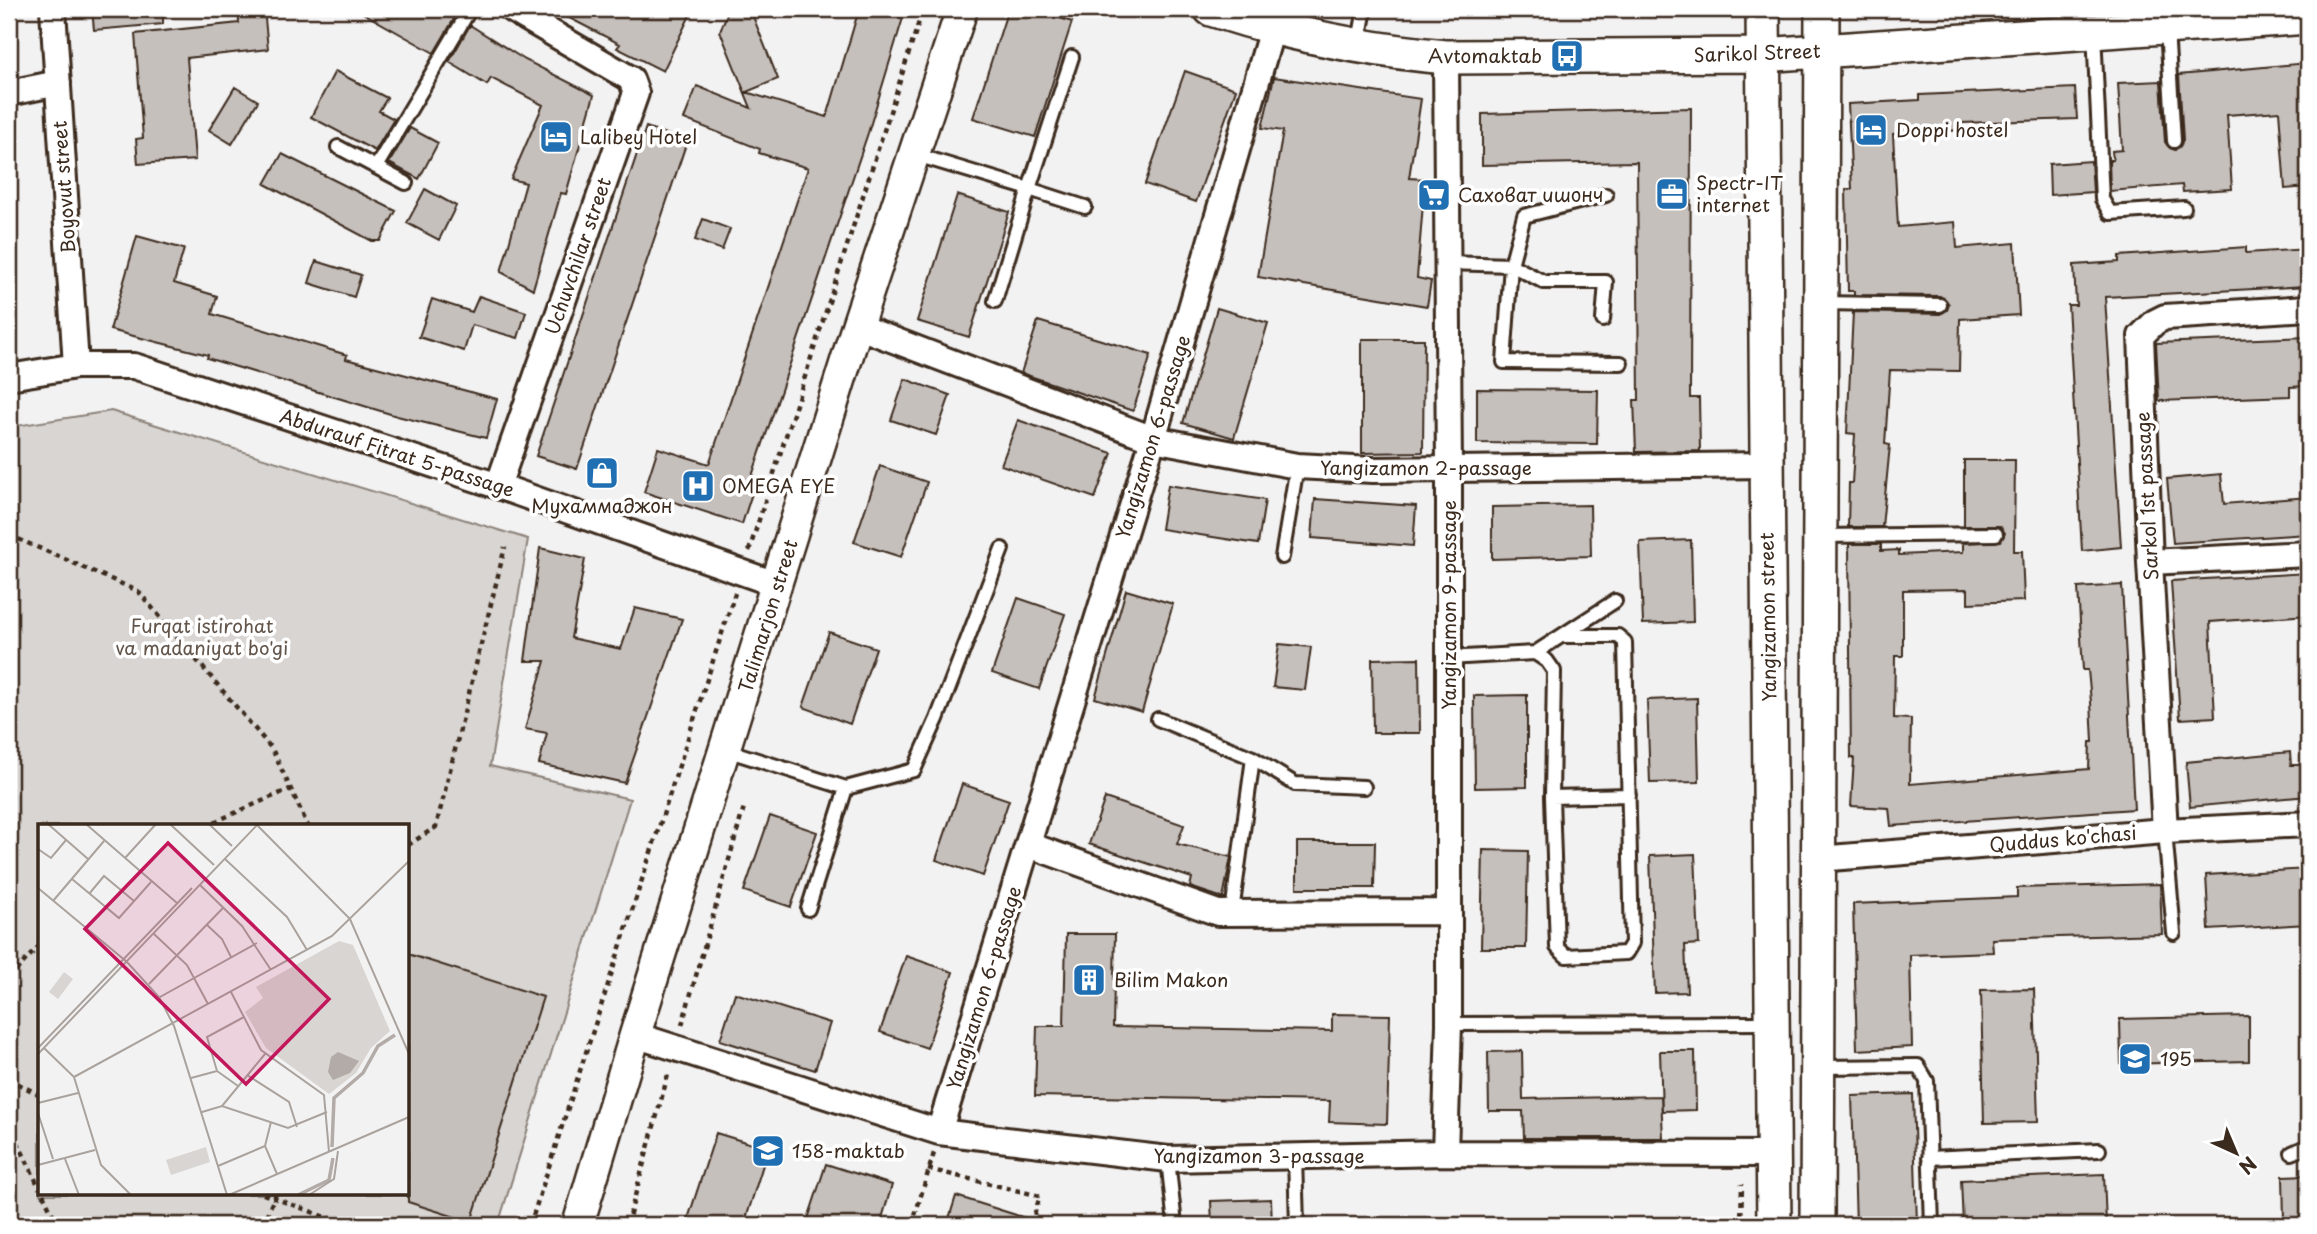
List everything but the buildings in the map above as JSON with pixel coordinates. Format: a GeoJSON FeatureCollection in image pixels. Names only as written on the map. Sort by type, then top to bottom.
{"type":"FeatureCollection","features":[{"type":"Feature","properties":{"kind":"main road","name":"Sarikol Street"},"geometry":{"type":"LineString","coordinates":[[1211,9],[1272,29],[1358,46],[1446,57],[1763,55],[2308,17]]}},
{"type":"Feature","properties":{"kind":"main road","name":"Yangizamon street"},"geometry":{"type":"LineString","coordinates":[[1763,9],[1773,1023],[1758,1155],[1774,1225]]}},
{"type":"Feature","properties":{"kind":"main road"},"geometry":{"type":"LineString","coordinates":[[1817,1225],[1822,9]]}},
{"type":"Feature","properties":{"kind":"main road"},"geometry":{"type":"LineString","coordinates":[[1771,861],[1818,859]]}},
{"type":"Feature","properties":{"kind":"street","name":"Boyovut street"},"geometry":{"type":"LineString","coordinates":[[53,9],[76,366]]}},
{"type":"Feature","properties":{"kind":"street","name":"Uchuvchilar street"},"geometry":{"type":"LineString","coordinates":[[498,486],[636,93],[631,79],[511,9]]}},
{"type":"Feature","properties":{"kind":"street","name":"Talimarjon street"},"geometry":{"type":"LineString","coordinates":[[578,1225],[857,326],[962,9]]}},
{"type":"Feature","properties":{"kind":"street","name":"Yangizamon 6-passage"},"geometry":{"type":"LineString","coordinates":[[939,1132],[1153,439],[1272,29]]}},
{"type":"Feature","properties":{"kind":"street","name":"Yangizamon 9-passage"},"geometry":{"type":"LineString","coordinates":[[1445,1153],[1449,1024],[1446,57]]}},
{"type":"Feature","properties":{"kind":"street"},"geometry":{"type":"LineString","coordinates":[[9,93],[58,83]]}},
{"type":"Feature","properties":{"kind":"street","name":"Sarkol 1st passage"},"geometry":{"type":"LineString","coordinates":[[2165,831],[2141,336],[2155,322],[2165,317],[2308,308]]}},
{"type":"Feature","properties":{"kind":"street","name":"Yangizamon 2-passage"},"geometry":{"type":"LineString","coordinates":[[857,326],[1153,439],[1297,466],[1449,470],[1766,465]]}},
{"type":"Feature","properties":{"kind":"street","name":"Abdurauf Fitrat 5-passage"},"geometry":{"type":"LineString","coordinates":[[9,377],[76,366],[134,366],[498,486],[778,585]]}},
{"type":"Feature","properties":{"kind":"street"},"geometry":{"type":"LineString","coordinates":[[2150,562],[2308,554]]}},
{"type":"Feature","properties":{"kind":"street","name":"Quddus ko'chasi"},"geometry":{"type":"LineString","coordinates":[[1818,859],[2165,831],[2308,824]]}},
{"type":"Feature","properties":{"kind":"street"},"geometry":{"type":"LineString","coordinates":[[1029,845],[1218,913],[1448,912]]}},
{"type":"Feature","properties":{"kind":"street","name":"Yangizamon 3-passage"},"geometry":{"type":"LineString","coordinates":[[635,1035],[939,1132],[1168,1159],[1445,1153],[1758,1155]]}},
{"type":"Feature","properties":{"kind":"lane"},"geometry":{"type":"LineString","coordinates":[[376,167],[470,9]]}},
{"type":"Feature","properties":{"kind":"lane"},"geometry":{"type":"LineString","coordinates":[[1358,46],[1365,9]]}},
{"type":"Feature","properties":{"kind":"lane"},"geometry":{"type":"LineString","coordinates":[[2167,27],[2175,141]]}},
{"type":"Feature","properties":{"kind":"lane"},"geometry":{"type":"LineString","coordinates":[[2094,32],[2102,198],[2110,214],[2184,208]]}},
{"type":"Feature","properties":{"kind":"lane"},"geometry":{"type":"LineString","coordinates":[[995,301],[1072,57]]}},
{"type":"Feature","properties":{"kind":"lane"},"geometry":{"type":"LineString","coordinates":[[338,147],[406,183]]}},
{"type":"Feature","properties":{"kind":"lane"},"geometry":{"type":"LineString","coordinates":[[913,154],[1085,207]]}},
{"type":"Feature","properties":{"kind":"lane"},"geometry":{"type":"LineString","coordinates":[[1606,195],[1524,216],[1511,265],[1504,362],[1621,363]]}},
{"type":"Feature","properties":{"kind":"lane"},"geometry":{"type":"LineString","coordinates":[[1447,263],[1511,265],[1544,282],[1606,282],[1603,320]]}},
{"type":"Feature","properties":{"kind":"lane"},"geometry":{"type":"LineString","coordinates":[[1821,303],[1940,305]]}},
{"type":"Feature","properties":{"kind":"lane"},"geometry":{"type":"LineString","coordinates":[[1282,557],[1297,466]]}},
{"type":"Feature","properties":{"kind":"lane"},"geometry":{"type":"LineString","coordinates":[[1819,536],[1996,534]]}},
{"type":"Feature","properties":{"kind":"lane"},"geometry":{"type":"LineString","coordinates":[[726,750],[846,788],[914,770],[937,719],[1002,549]]}},
{"type":"Feature","properties":{"kind":"lane"},"geometry":{"type":"LineString","coordinates":[[1448,657],[1535,653],[1615,601]]}},
{"type":"Feature","properties":{"kind":"lane"},"geometry":{"type":"LineString","coordinates":[[1535,653],[1547,661],[1554,671],[1552,797],[1557,947],[1566,956],[1626,954],[1632,943],[1625,642],[1618,636],[1563,636]]}},
{"type":"Feature","properties":{"kind":"lane"},"geometry":{"type":"LineString","coordinates":[[1158,719],[1253,758],[1295,784],[1364,787]]}},
{"type":"Feature","properties":{"kind":"lane"},"geometry":{"type":"LineString","coordinates":[[1232,912],[1253,758]]}},
{"type":"Feature","properties":{"kind":"lane"},"geometry":{"type":"LineString","coordinates":[[808,909],[846,788]]}},
{"type":"Feature","properties":{"kind":"lane"},"geometry":{"type":"LineString","coordinates":[[1552,797],[1629,795]]}},
{"type":"Feature","properties":{"kind":"lane"},"geometry":{"type":"LineString","coordinates":[[2165,831],[2174,933]]}},
{"type":"Feature","properties":{"kind":"lane"},"geometry":{"type":"LineString","coordinates":[[1449,1024],[1773,1023]]}},
{"type":"Feature","properties":{"kind":"lane"},"geometry":{"type":"LineString","coordinates":[[1817,1067],[1918,1066],[1927,1081],[1931,1225]]}},
{"type":"Feature","properties":{"kind":"lane"},"geometry":{"type":"LineString","coordinates":[[2292,1153],[2308,1146]]}},
{"type":"Feature","properties":{"kind":"lane"},"geometry":{"type":"LineString","coordinates":[[1929,1158],[2099,1150]]}},
{"type":"Feature","properties":{"kind":"lane"},"geometry":{"type":"LineString","coordinates":[[1295,1157],[1297,1225]]}},
{"type":"Feature","properties":{"kind":"lane"},"geometry":{"type":"LineString","coordinates":[[1168,1159],[1175,1225]]}},
{"type":"Feature","properties":{"kind":"path"},"geometry":{"type":"LineString","coordinates":[[530,1225],[923,9]]}},
{"type":"Feature","properties":{"kind":"path"},"geometry":{"type":"LineString","coordinates":[[9,536],[138,591],[272,749],[307,824]]}},
{"type":"Feature","properties":{"kind":"path"},"geometry":{"type":"LineString","coordinates":[[410,844],[436,827],[505,547]]}},
{"type":"Feature","properties":{"kind":"path"},"geometry":{"type":"LineString","coordinates":[[210,824],[290,789]]}},
{"type":"Feature","properties":{"kind":"path"},"geometry":{"type":"LineString","coordinates":[[627,1225],[744,807]]}},
{"type":"Feature","properties":{"kind":"path"},"geometry":{"type":"LineString","coordinates":[[9,978],[38,947]]}},
{"type":"Feature","properties":{"kind":"path"},"geometry":{"type":"LineString","coordinates":[[9,1079],[38,1094]]}},
{"type":"Feature","properties":{"kind":"path"},"geometry":{"type":"LineString","coordinates":[[9,1124],[38,1185]]}},
{"type":"Feature","properties":{"kind":"path"},"geometry":{"type":"LineString","coordinates":[[912,1225],[939,1132]]}},
{"type":"Feature","properties":{"kind":"path"},"geometry":{"type":"LineString","coordinates":[[1741,1225],[1758,1155]]}},
{"type":"Feature","properties":{"kind":"path"},"geometry":{"type":"LineString","coordinates":[[928,1169],[1040,1196],[1031,1225]]}},
{"type":"Feature","properties":{"kind":"path"},"geometry":{"type":"LineString","coordinates":[[44,1196],[58,1225]]}},
{"type":"Feature","properties":{"kind":"path"},"geometry":{"type":"LineString","coordinates":[[261,1225],[275,1196],[348,1225]]}},
{"type":"Feature","properties":{"kind":"green space","name":"Furqat istirohat va madaniyat bo'gi"},"geometry":{"type":"Polygon","coordinates":[[[111,411],[528,539],[490,766],[630,799],[498,1225],[9,1225],[9,427],[111,411]]]}},
{"type":"Feature","properties":{"kind":"place","name":"Avtomaktab"},"geometry":{"type":"Point","coordinates":[1567,56]}},
{"type":"Feature","properties":{"kind":"place","name":"Doppi hostel"},"geometry":{"type":"Point","coordinates":[1871,130]}},
{"type":"Feature","properties":{"kind":"place","name":"Lalibey Hotel"},"geometry":{"type":"Point","coordinates":[556,137]}},
{"type":"Feature","properties":{"kind":"place","name":"Spectr-IT internet"},"geometry":{"type":"Point","coordinates":[1672,194]}},
{"type":"Feature","properties":{"kind":"place","name":"Саховат ишонч"},"geometry":{"type":"Point","coordinates":[1434,195]}},
{"type":"Feature","properties":{"kind":"place","name":"Мухаммаджон"},"geometry":{"type":"Point","coordinates":[602,473]}},
{"type":"Feature","properties":{"kind":"place","name":"OMEGA EYE"},"geometry":{"type":"Point","coordinates":[698,486]}},
{"type":"Feature","properties":{"kind":"place","name":"Bilim Makon"},"geometry":{"type":"Point","coordinates":[1089,980]}},
{"type":"Feature","properties":{"kind":"place","name":"195"},"geometry":{"type":"Point","coordinates":[2135,1059]}},
{"type":"Feature","properties":{"kind":"place","name":"158-maktab"},"geometry":{"type":"Point","coordinates":[768,1151]}}]}
